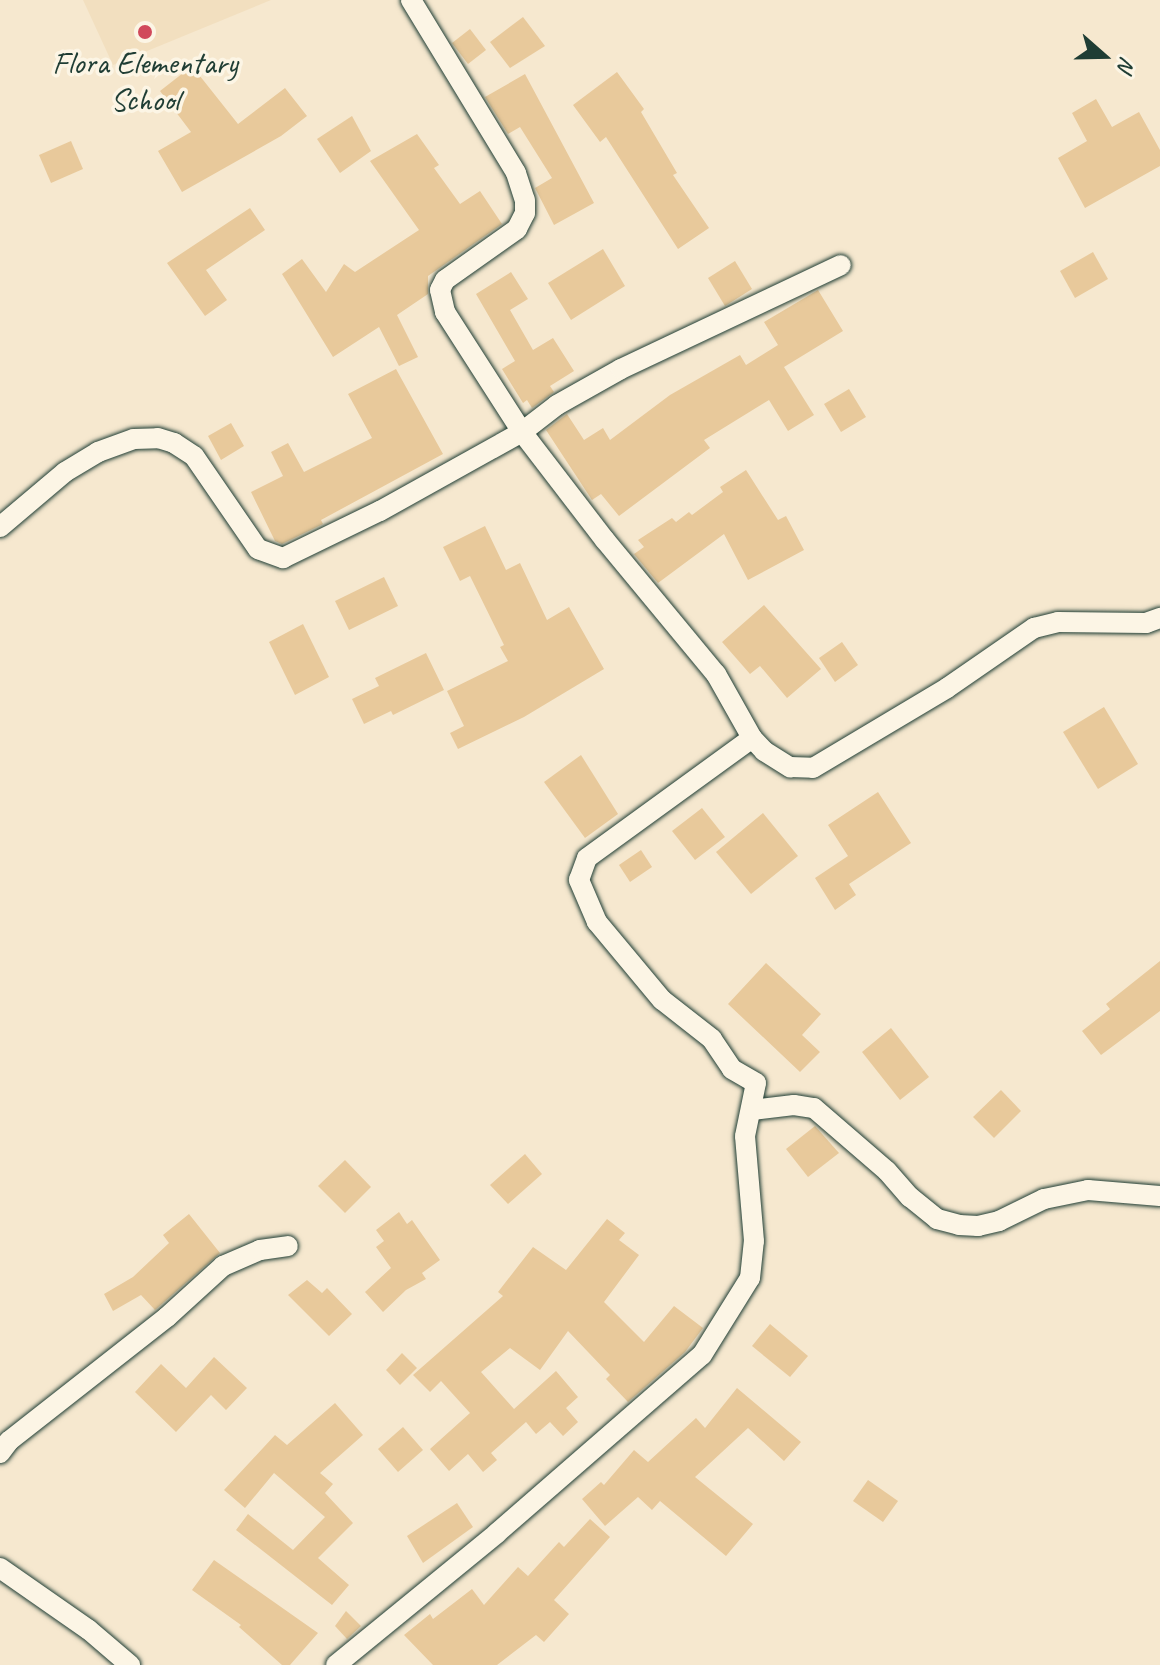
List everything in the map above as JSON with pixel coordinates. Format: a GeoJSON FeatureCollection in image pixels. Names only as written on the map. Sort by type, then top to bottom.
{"type":"FeatureCollection","features":[{"type":"Feature","properties":{"kind":"street"},"geometry":{"type":"LineString","coordinates":[[411,0],[516,173],[525,200],[525,213],[517,229],[451,275],[440,290],[445,312],[522,432],[605,540],[716,674],[752,738],[778,761],[790,767],[813,768],[947,688],[1034,628],[1058,622],[1146,623],[1160,618]]}},
{"type":"Feature","properties":{"kind":"street"},"geometry":{"type":"LineString","coordinates":[[0,527],[65,472],[98,452],[134,439],[158,438],[174,443],[194,456],[258,549],[283,558],[380,511],[522,432],[557,405],[621,369],[841,265]]}},
{"type":"Feature","properties":{"kind":"street"},"geometry":{"type":"LineString","coordinates":[[336,1665],[497,1533],[702,1355],[750,1278],[754,1241],[745,1136],[756,1083],[732,1069],[712,1039],[662,1000],[597,922],[579,880],[587,858],[752,738]]}},
{"type":"Feature","properties":{"kind":"street"},"geometry":{"type":"LineString","coordinates":[[752,1110],[794,1105],[814,1108],[937,1219],[959,1225],[978,1226],[999,1221],[1044,1199],[1088,1190],[1160,1196]]}},
{"type":"Feature","properties":{"kind":"street"},"geometry":{"type":"LineString","coordinates":[[0,1453],[9,1441],[167,1317],[223,1266],[260,1250],[288,1246]]}},
{"type":"Feature","properties":{"kind":"street"},"geometry":{"type":"LineString","coordinates":[[0,1568],[89,1630],[130,1665]]}},
{"type":"Feature","properties":{"kind":"shaded area","name":"Flora Elementary School"},"geometry":{"type":"Polygon","coordinates":[[[83,0],[271,0],[113,65],[83,0]]]}},
{"type":"Feature","properties":{"kind":"building"},"geometry":{"type":"Polygon","coordinates":[[[523,17],[545,46],[510,68],[490,42],[523,17]]]}},
{"type":"Feature","properties":{"kind":"building"},"geometry":{"type":"Polygon","coordinates":[[[470,29],[486,50],[468,64],[452,43],[470,29]]]}},
{"type":"Feature","properties":{"kind":"building"},"geometry":{"type":"Polygon","coordinates":[[[192,66],[238,124],[285,88],[307,116],[281,136],[182,192],[158,151],[191,132],[160,91],[192,66]]]}},
{"type":"Feature","properties":{"kind":"building"},"geometry":{"type":"Polygon","coordinates":[[[617,72],[644,109],[641,112],[677,173],[673,175],[709,228],[678,249],[606,137],[600,142],[573,105],[617,72]]]}},
{"type":"Feature","properties":{"kind":"building"},"geometry":{"type":"Polygon","coordinates":[[[525,74],[594,203],[554,225],[535,188],[552,178],[520,127],[508,134],[485,97],[525,74]]]}},
{"type":"Feature","properties":{"kind":"building"},"geometry":{"type":"Polygon","coordinates":[[[1096,99],[1112,127],[1139,112],[1160,150],[1160,166],[1085,208],[1058,158],[1087,141],[1072,113],[1096,99]]]}},
{"type":"Feature","properties":{"kind":"building"},"geometry":{"type":"Polygon","coordinates":[[[352,116],[371,151],[340,173],[317,139],[352,116]]]}},
{"type":"Feature","properties":{"kind":"building"},"geometry":{"type":"Polygon","coordinates":[[[417,134],[439,165],[434,168],[460,204],[480,191],[502,224],[428,276],[428,294],[397,315],[418,357],[399,366],[379,327],[333,357],[282,274],[302,259],[326,292],[344,264],[355,272],[419,230],[370,161],[417,134]]]}},
{"type":"Feature","properties":{"kind":"building"},"geometry":{"type":"Polygon","coordinates":[[[71,141],[83,169],[51,183],[39,155],[71,141]]]}},
{"type":"Feature","properties":{"kind":"building"},"geometry":{"type":"Polygon","coordinates":[[[250,208],[265,230],[206,270],[227,300],[205,316],[167,263],[250,208]]]}},
{"type":"Feature","properties":{"kind":"building"},"geometry":{"type":"Polygon","coordinates":[[[603,249],[625,286],[571,320],[548,283],[603,249]]]}},
{"type":"Feature","properties":{"kind":"building"},"geometry":{"type":"Polygon","coordinates":[[[1093,252],[1108,279],[1075,298],[1060,271],[1093,252]]]}},
{"type":"Feature","properties":{"kind":"building"},"geometry":{"type":"Polygon","coordinates":[[[735,261],[752,289],[725,306],[708,278],[735,261]]]}},
{"type":"Feature","properties":{"kind":"building"},"geometry":{"type":"Polygon","coordinates":[[[511,272],[528,299],[510,310],[533,350],[553,338],[574,371],[550,386],[554,392],[532,408],[527,400],[523,403],[502,369],[515,361],[476,294],[511,272]]]}},
{"type":"Feature","properties":{"kind":"building"},"geometry":{"type":"Polygon","coordinates":[[[818,290],[843,331],[784,367],[814,415],[788,431],[769,400],[704,440],[710,448],[619,516],[601,494],[592,500],[546,430],[567,414],[584,440],[603,428],[610,440],[670,395],[740,355],[746,365],[778,345],[764,322],[818,290]]]}},
{"type":"Feature","properties":{"kind":"building"},"geometry":{"type":"Polygon","coordinates":[[[396,369],[443,454],[321,520],[323,524],[282,544],[275,541],[251,492],[283,476],[271,452],[288,443],[304,472],[372,438],[348,394],[396,369]]]}},
{"type":"Feature","properties":{"kind":"building"},"geometry":{"type":"Polygon","coordinates":[[[849,389],[866,417],[841,432],[824,404],[849,389]]]}},
{"type":"Feature","properties":{"kind":"building"},"geometry":{"type":"Polygon","coordinates":[[[231,423],[244,446],[221,460],[208,436],[231,423]]]}},
{"type":"Feature","properties":{"kind":"building"},"geometry":{"type":"Polygon","coordinates":[[[746,470],[778,520],[786,516],[804,550],[748,580],[724,534],[658,583],[634,554],[644,547],[638,540],[672,518],[676,522],[689,512],[692,515],[723,492],[720,487],[746,470]]]}},
{"type":"Feature","properties":{"kind":"building"},"geometry":{"type":"Polygon","coordinates":[[[485,526],[506,570],[520,563],[547,620],[569,607],[604,669],[524,717],[458,749],[450,733],[464,726],[447,691],[508,661],[500,647],[504,645],[470,576],[460,581],[443,547],[485,526]]]}},
{"type":"Feature","properties":{"kind":"building"},"geometry":{"type":"Polygon","coordinates":[[[384,577],[398,606],[349,630],[335,601],[384,577]]]}},
{"type":"Feature","properties":{"kind":"building"},"geometry":{"type":"Polygon","coordinates":[[[764,605],[821,669],[787,698],[760,666],[750,674],[722,642],[764,605]]]}},
{"type":"Feature","properties":{"kind":"building"},"geometry":{"type":"Polygon","coordinates":[[[303,624],[329,677],[295,695],[269,642],[303,624]]]}},
{"type":"Feature","properties":{"kind":"building"},"geometry":{"type":"Polygon","coordinates":[[[842,642],[858,665],[835,682],[819,658],[842,642]]]}},
{"type":"Feature","properties":{"kind":"building"},"geometry":{"type":"Polygon","coordinates":[[[426,653],[444,690],[393,715],[391,711],[364,724],[352,699],[379,686],[375,678],[426,653]]]}},
{"type":"Feature","properties":{"kind":"building"},"geometry":{"type":"Polygon","coordinates":[[[1104,707],[1138,764],[1098,789],[1063,732],[1104,707]]]}},
{"type":"Feature","properties":{"kind":"building"},"geometry":{"type":"Polygon","coordinates":[[[581,755],[618,814],[585,838],[544,782],[581,755]]]}},
{"type":"Feature","properties":{"kind":"building"},"geometry":{"type":"Polygon","coordinates":[[[878,792],[911,843],[849,884],[856,895],[835,910],[815,878],[848,856],[828,825],[878,792]]]}},
{"type":"Feature","properties":{"kind":"building"},"geometry":{"type":"Polygon","coordinates":[[[702,808],[725,837],[695,860],[672,831],[702,808]]]}},
{"type":"Feature","properties":{"kind":"building"},"geometry":{"type":"Polygon","coordinates":[[[763,813],[798,856],[751,894],[716,852],[763,813]]]}},
{"type":"Feature","properties":{"kind":"building"},"geometry":{"type":"Polygon","coordinates":[[[641,850],[652,867],[630,882],[619,865],[641,850]]]}},
{"type":"Feature","properties":{"kind":"building"},"geometry":{"type":"Polygon","coordinates":[[[1160,961],[1160,1011],[1101,1055],[1082,1031],[1110,1009],[1106,1004],[1160,961]]]}},
{"type":"Feature","properties":{"kind":"building"},"geometry":{"type":"Polygon","coordinates":[[[766,963],[821,1014],[802,1035],[820,1052],[800,1072],[728,1004],[766,963]]]}},
{"type":"Feature","properties":{"kind":"building"},"geometry":{"type":"Polygon","coordinates":[[[891,1028],[929,1077],[900,1100],[862,1052],[891,1028]]]}},
{"type":"Feature","properties":{"kind":"building"},"geometry":{"type":"Polygon","coordinates":[[[1001,1090],[1021,1111],[994,1138],[973,1117],[1001,1090]]]}},
{"type":"Feature","properties":{"kind":"building"},"geometry":{"type":"Polygon","coordinates":[[[815,1126],[839,1153],[808,1177],[786,1149],[815,1126]]]}},
{"type":"Feature","properties":{"kind":"building"},"geometry":{"type":"Polygon","coordinates":[[[525,1154],[542,1174],[508,1204],[490,1185],[525,1154]]]}},
{"type":"Feature","properties":{"kind":"building"},"geometry":{"type":"Polygon","coordinates":[[[345,1160],[371,1187],[345,1213],[318,1186],[345,1160]]]}},
{"type":"Feature","properties":{"kind":"building"},"geometry":{"type":"Polygon","coordinates":[[[399,1212],[407,1224],[412,1220],[440,1260],[422,1273],[426,1279],[406,1290],[383,1312],[365,1292],[391,1268],[376,1247],[384,1241],[376,1230],[399,1212]]]}},
{"type":"Feature","properties":{"kind":"building"},"geometry":{"type":"Polygon","coordinates":[[[189,1214],[220,1253],[155,1310],[141,1295],[113,1311],[104,1294],[133,1277],[169,1243],[163,1235],[189,1214]]]}},
{"type":"Feature","properties":{"kind":"building"},"geometry":{"type":"Polygon","coordinates":[[[607,1219],[625,1233],[619,1240],[639,1255],[604,1302],[644,1342],[674,1306],[703,1328],[685,1352],[628,1402],[606,1379],[610,1375],[568,1331],[540,1370],[510,1348],[481,1372],[514,1409],[556,1371],[578,1397],[566,1408],[578,1422],[563,1436],[550,1422],[536,1434],[526,1422],[491,1453],[497,1460],[483,1472],[468,1454],[449,1471],[430,1449],[470,1413],[441,1381],[430,1392],[413,1375],[503,1296],[498,1292],[533,1247],[566,1270],[607,1219]]]}},
{"type":"Feature","properties":{"kind":"building"},"geometry":{"type":"Polygon","coordinates":[[[307,1280],[322,1293],[327,1288],[352,1314],[329,1336],[288,1295],[307,1280]]]}},
{"type":"Feature","properties":{"kind":"building"},"geometry":{"type":"Polygon","coordinates":[[[770,1324],[808,1356],[790,1377],[752,1346],[770,1324]]]}},
{"type":"Feature","properties":{"kind":"building"},"geometry":{"type":"Polygon","coordinates":[[[402,1353],[417,1368],[400,1385],[386,1370],[402,1353]]]}},
{"type":"Feature","properties":{"kind":"building"},"geometry":{"type":"Polygon","coordinates":[[[214,1357],[247,1388],[226,1410],[211,1395],[176,1432],[135,1392],[161,1364],[186,1388],[214,1357]]]}},
{"type":"Feature","properties":{"kind":"building"},"geometry":{"type":"Polygon","coordinates":[[[737,1388],[801,1442],[784,1461],[748,1428],[695,1477],[753,1524],[726,1556],[660,1501],[652,1510],[638,1497],[605,1526],[582,1499],[601,1482],[604,1485],[634,1450],[648,1462],[696,1418],[705,1428],[737,1388]]]}},
{"type":"Feature","properties":{"kind":"building"},"geometry":{"type":"Polygon","coordinates":[[[335,1403],[363,1435],[320,1473],[333,1484],[325,1493],[353,1523],[318,1558],[349,1585],[332,1605],[236,1530],[248,1514],[293,1550],[325,1517],[274,1473],[245,1508],[224,1490],[275,1435],[287,1445],[335,1403]]]}},
{"type":"Feature","properties":{"kind":"building"},"geometry":{"type":"Polygon","coordinates":[[[403,1427],[423,1450],[398,1472],[378,1449],[403,1427]]]}},
{"type":"Feature","properties":{"kind":"building"},"geometry":{"type":"Polygon","coordinates":[[[868,1480],[898,1501],[883,1522],[853,1501],[868,1480]]]}},
{"type":"Feature","properties":{"kind":"building"},"geometry":{"type":"Polygon","coordinates":[[[457,1503],[473,1527],[423,1563],[407,1536],[457,1503]]]}},
{"type":"Feature","properties":{"kind":"building"},"geometry":{"type":"Polygon","coordinates":[[[590,1519],[610,1537],[554,1600],[569,1614],[544,1642],[536,1635],[497,1665],[433,1665],[404,1635],[430,1614],[433,1619],[472,1589],[484,1605],[518,1567],[528,1576],[559,1542],[564,1547],[590,1519]]]}},
{"type":"Feature","properties":{"kind":"building"},"geometry":{"type":"Polygon","coordinates":[[[214,1560],[318,1633],[290,1665],[282,1665],[239,1627],[241,1625],[192,1590],[214,1560]]]}},
{"type":"Feature","properties":{"kind":"building"},"geometry":{"type":"Polygon","coordinates":[[[346,1611],[361,1626],[347,1639],[335,1626],[346,1611]]]}},
{"type":"Feature","properties":{"kind":"place","name":"Flora Elementary School"},"geometry":{"type":"Point","coordinates":[145,32]}}]}
